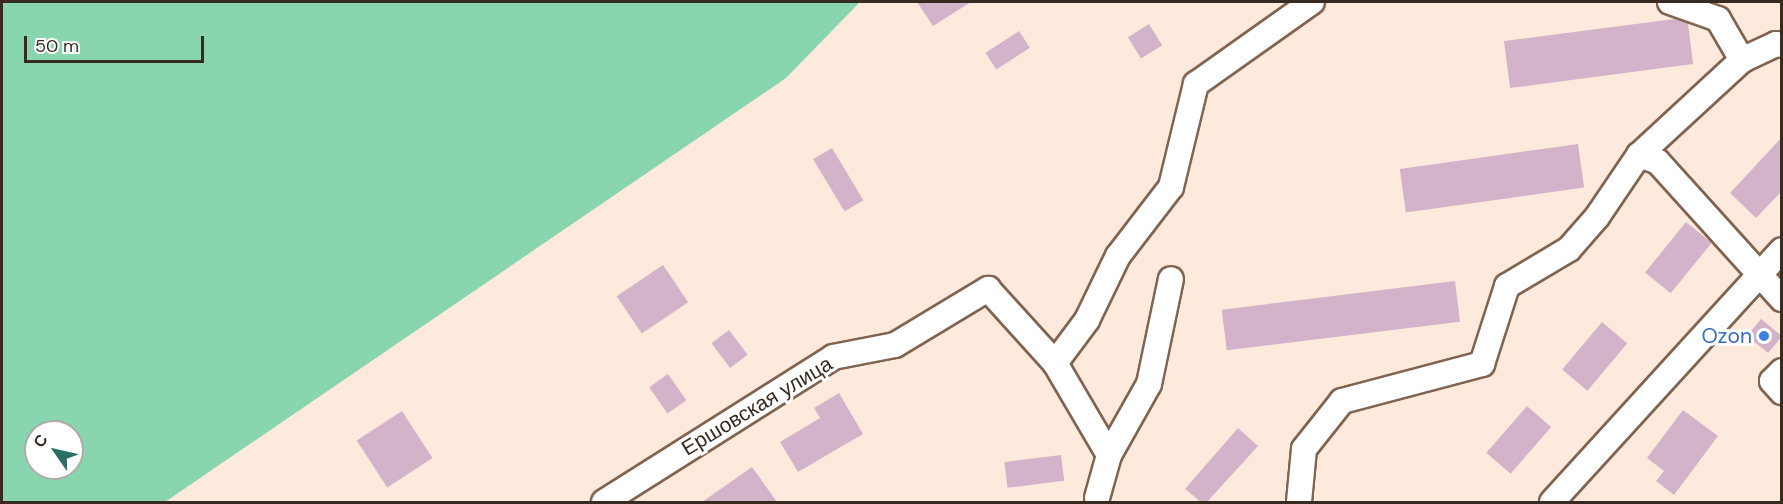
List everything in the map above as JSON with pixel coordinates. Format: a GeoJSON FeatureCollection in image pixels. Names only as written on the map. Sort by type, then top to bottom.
{"type":"FeatureCollection","features":[{"type":"Feature","properties":{"kind":"street"},"geometry":{"type":"LineString","coordinates":[[1109,455],[1055,363],[1087,320],[1118,256],[1171,187],[1196,84],[1312,2]]}},
{"type":"Feature","properties":{"kind":"street"},"geometry":{"type":"LineString","coordinates":[[1670,2],[1718,19],[1742,60]]}},
{"type":"Feature","properties":{"kind":"street"},"geometry":{"type":"LineString","coordinates":[[1299,502],[1304,449],[1342,401],[1482,364],[1507,286],[1569,249],[1597,217],[1639,155],[1742,60],[1776,44],[1782,45]]}},
{"type":"Feature","properties":{"kind":"street"},"geometry":{"type":"LineString","coordinates":[[1639,155],[1658,162],[1782,299]]}},
{"type":"Feature","properties":{"kind":"street"},"geometry":{"type":"LineString","coordinates":[[1552,502],[1782,250]]}},
{"type":"Feature","properties":{"kind":"street"},"geometry":{"type":"LineString","coordinates":[[1099,501],[1109,455],[1149,384],[1171,279]]}},
{"type":"Feature","properties":{"kind":"street","name":"Ершовская улица"},"geometry":{"type":"LineString","coordinates":[[604,502],[833,357],[895,345],[988,290],[1055,363]]}},
{"type":"Feature","properties":{"kind":"street"},"geometry":{"type":"LineString","coordinates":[[1782,371],[1772,381],[1782,392]]}},
{"type":"Feature","properties":{"kind":"green space"},"geometry":{"type":"Polygon","coordinates":[[[2,2],[860,2],[786,78],[165,502],[2,502],[2,2]]]}},
{"type":"Feature","properties":{"kind":"building"},"geometry":{"type":"Polygon","coordinates":[[[917,2],[971,2],[933,26],[917,2]]]}},
{"type":"Feature","properties":{"kind":"building"},"geometry":{"type":"Polygon","coordinates":[[[1674,19],[1688,23],[1693,64],[1510,88],[1504,41],[1674,19]]]}},
{"type":"Feature","properties":{"kind":"building"},"geometry":{"type":"Polygon","coordinates":[[[1149,24],[1162,45],[1141,58],[1128,37],[1149,24]]]}},
{"type":"Feature","properties":{"kind":"building"},"geometry":{"type":"Polygon","coordinates":[[[1019,31],[1030,48],[996,70],[985,53],[1019,31]]]}},
{"type":"Feature","properties":{"kind":"building"},"geometry":{"type":"Polygon","coordinates":[[[1782,137],[1782,191],[1756,218],[1730,193],[1782,137]]]}},
{"type":"Feature","properties":{"kind":"building"},"geometry":{"type":"Polygon","coordinates":[[[1578,144],[1584,188],[1406,213],[1400,169],[1578,144]]]}},
{"type":"Feature","properties":{"kind":"building"},"geometry":{"type":"Polygon","coordinates":[[[832,148],[863,200],[845,212],[813,159],[832,148]]]}},
{"type":"Feature","properties":{"kind":"building"},"geometry":{"type":"Polygon","coordinates":[[[1686,222],[1712,243],[1671,293],[1645,273],[1686,222]]]}},
{"type":"Feature","properties":{"kind":"building"},"geometry":{"type":"Polygon","coordinates":[[[663,265],[688,302],[642,334],[617,296],[663,265]]]}},
{"type":"Feature","properties":{"kind":"building"},"geometry":{"type":"Polygon","coordinates":[[[1455,281],[1460,322],[1227,350],[1222,310],[1455,281]]]}},
{"type":"Feature","properties":{"kind":"building"},"geometry":{"type":"Polygon","coordinates":[[[1761,319],[1782,336],[1768,353],[1747,336],[1761,319]]]}},
{"type":"Feature","properties":{"kind":"building"},"geometry":{"type":"Polygon","coordinates":[[[1602,322],[1627,343],[1587,391],[1562,369],[1602,322]]]}},
{"type":"Feature","properties":{"kind":"building"},"geometry":{"type":"Polygon","coordinates":[[[729,330],[748,355],[730,368],[711,343],[729,330]]]}},
{"type":"Feature","properties":{"kind":"building"},"geometry":{"type":"Polygon","coordinates":[[[668,374],[686,400],[668,413],[649,387],[668,374]]]}},
{"type":"Feature","properties":{"kind":"building"},"geometry":{"type":"Polygon","coordinates":[[[839,393],[863,434],[798,472],[780,442],[820,418],[814,408],[839,393]]]}},
{"type":"Feature","properties":{"kind":"building"},"geometry":{"type":"Polygon","coordinates":[[[1527,406],[1551,427],[1510,474],[1486,453],[1527,406]]]}},
{"type":"Feature","properties":{"kind":"building"},"geometry":{"type":"Polygon","coordinates":[[[1683,410],[1718,436],[1674,495],[1656,481],[1664,471],[1647,458],[1683,410]]]}},
{"type":"Feature","properties":{"kind":"building"},"geometry":{"type":"Polygon","coordinates":[[[402,411],[432,458],[387,487],[357,440],[402,411]]]}},
{"type":"Feature","properties":{"kind":"building"},"geometry":{"type":"Polygon","coordinates":[[[1238,428],[1258,446],[1207,502],[1201,502],[1185,489],[1238,428]]]}},
{"type":"Feature","properties":{"kind":"building"},"geometry":{"type":"Polygon","coordinates":[[[1061,455],[1064,481],[1008,488],[1004,462],[1061,455]]]}},
{"type":"Feature","properties":{"kind":"building"},"geometry":{"type":"Polygon","coordinates":[[[752,467],[777,502],[702,502],[752,467]]]}},
{"type":"Feature","properties":{"kind":"place","name":"Ozon"},"geometry":{"type":"Point","coordinates":[1764,336]}}]}
